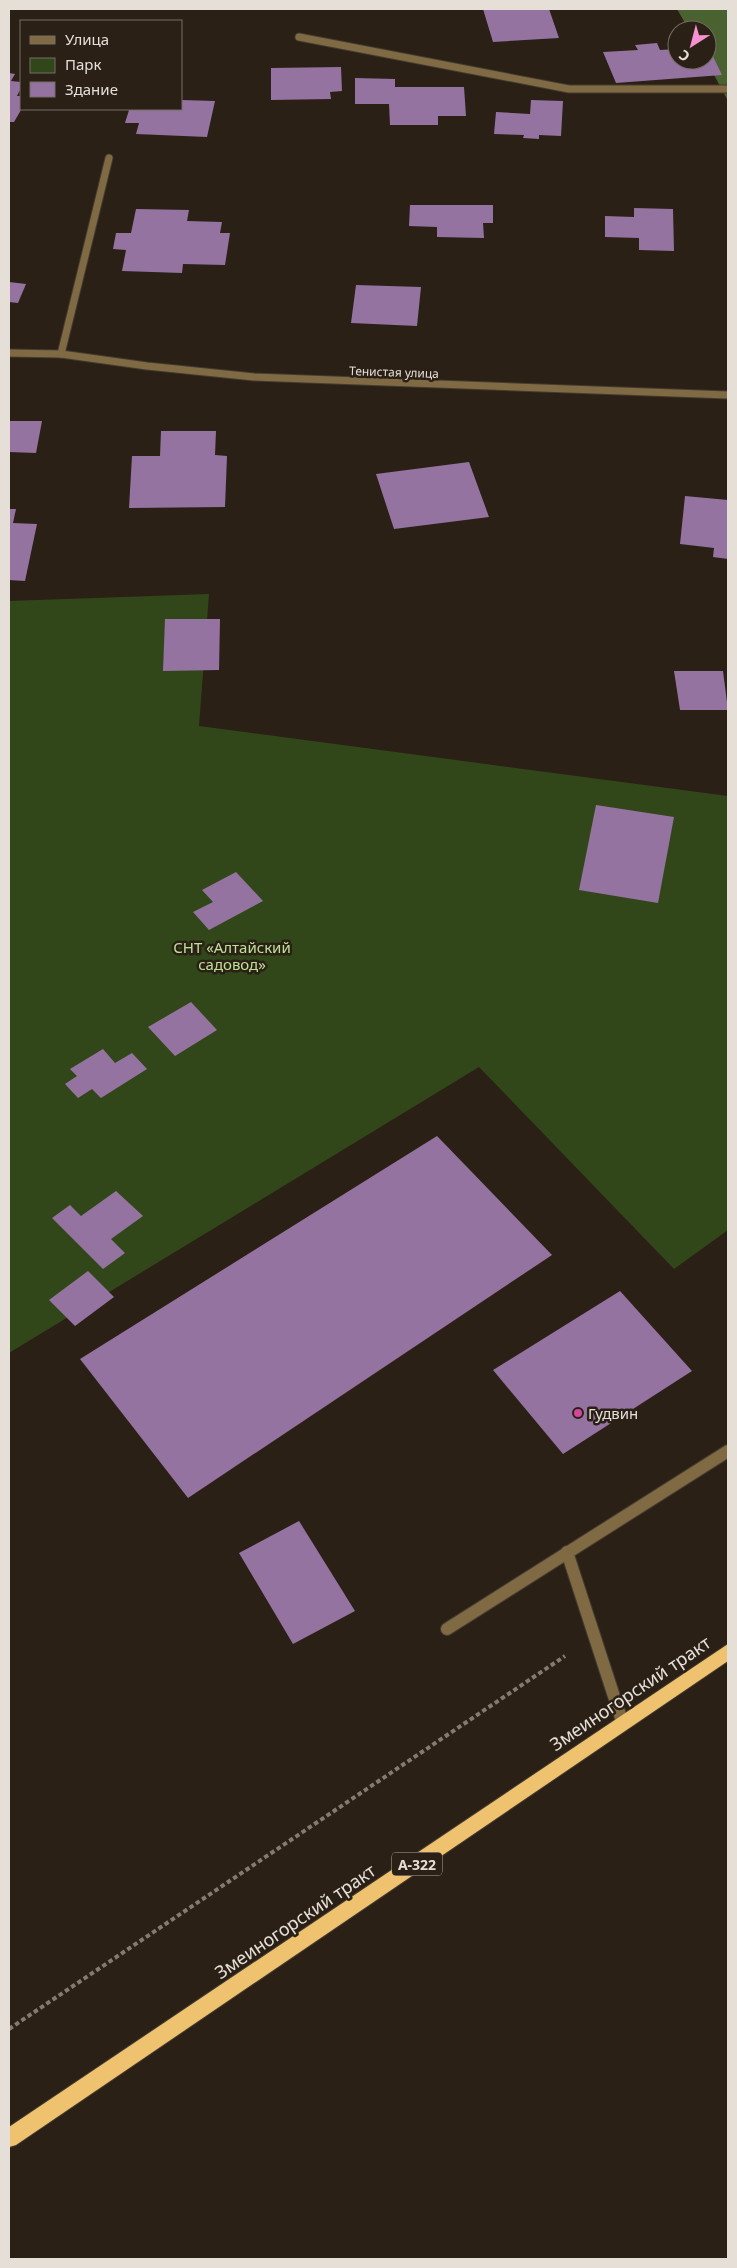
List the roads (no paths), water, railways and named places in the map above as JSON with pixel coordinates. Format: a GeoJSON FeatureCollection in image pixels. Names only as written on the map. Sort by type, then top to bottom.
{"type":"FeatureCollection","features":[{"type":"Feature","properties":{"kind":"highway","name":"Змеиногорский тракт"},"geometry":{"type":"LineString","coordinates":[[9,2138],[728,1652]]}},
{"type":"Feature","properties":{"kind":"street"},"geometry":{"type":"LineString","coordinates":[[299,37],[569,89],[728,89]]}},
{"type":"Feature","properties":{"kind":"street"},"geometry":{"type":"LineString","coordinates":[[61,354],[110,158]]}},
{"type":"Feature","properties":{"kind":"street","name":"Тенистая улица"},"geometry":{"type":"LineString","coordinates":[[9,353],[61,354],[147,366],[254,377],[728,395]]}},
{"type":"Feature","properties":{"kind":"street"},"geometry":{"type":"LineString","coordinates":[[447,1629],[728,1451]]}},
{"type":"Feature","properties":{"kind":"street"},"geometry":{"type":"LineString","coordinates":[[567,1552],[623,1724]]}},
{"type":"Feature","properties":{"kind":"place","name":"Гудвин"},"geometry":{"type":"Point","coordinates":[578,1413]}},
{"type":"Feature","properties":{"kind":"park label","name":"СНТ «Алтайский садовод»"},"geometry":{"type":"Point","coordinates":[232,956]}}]}
